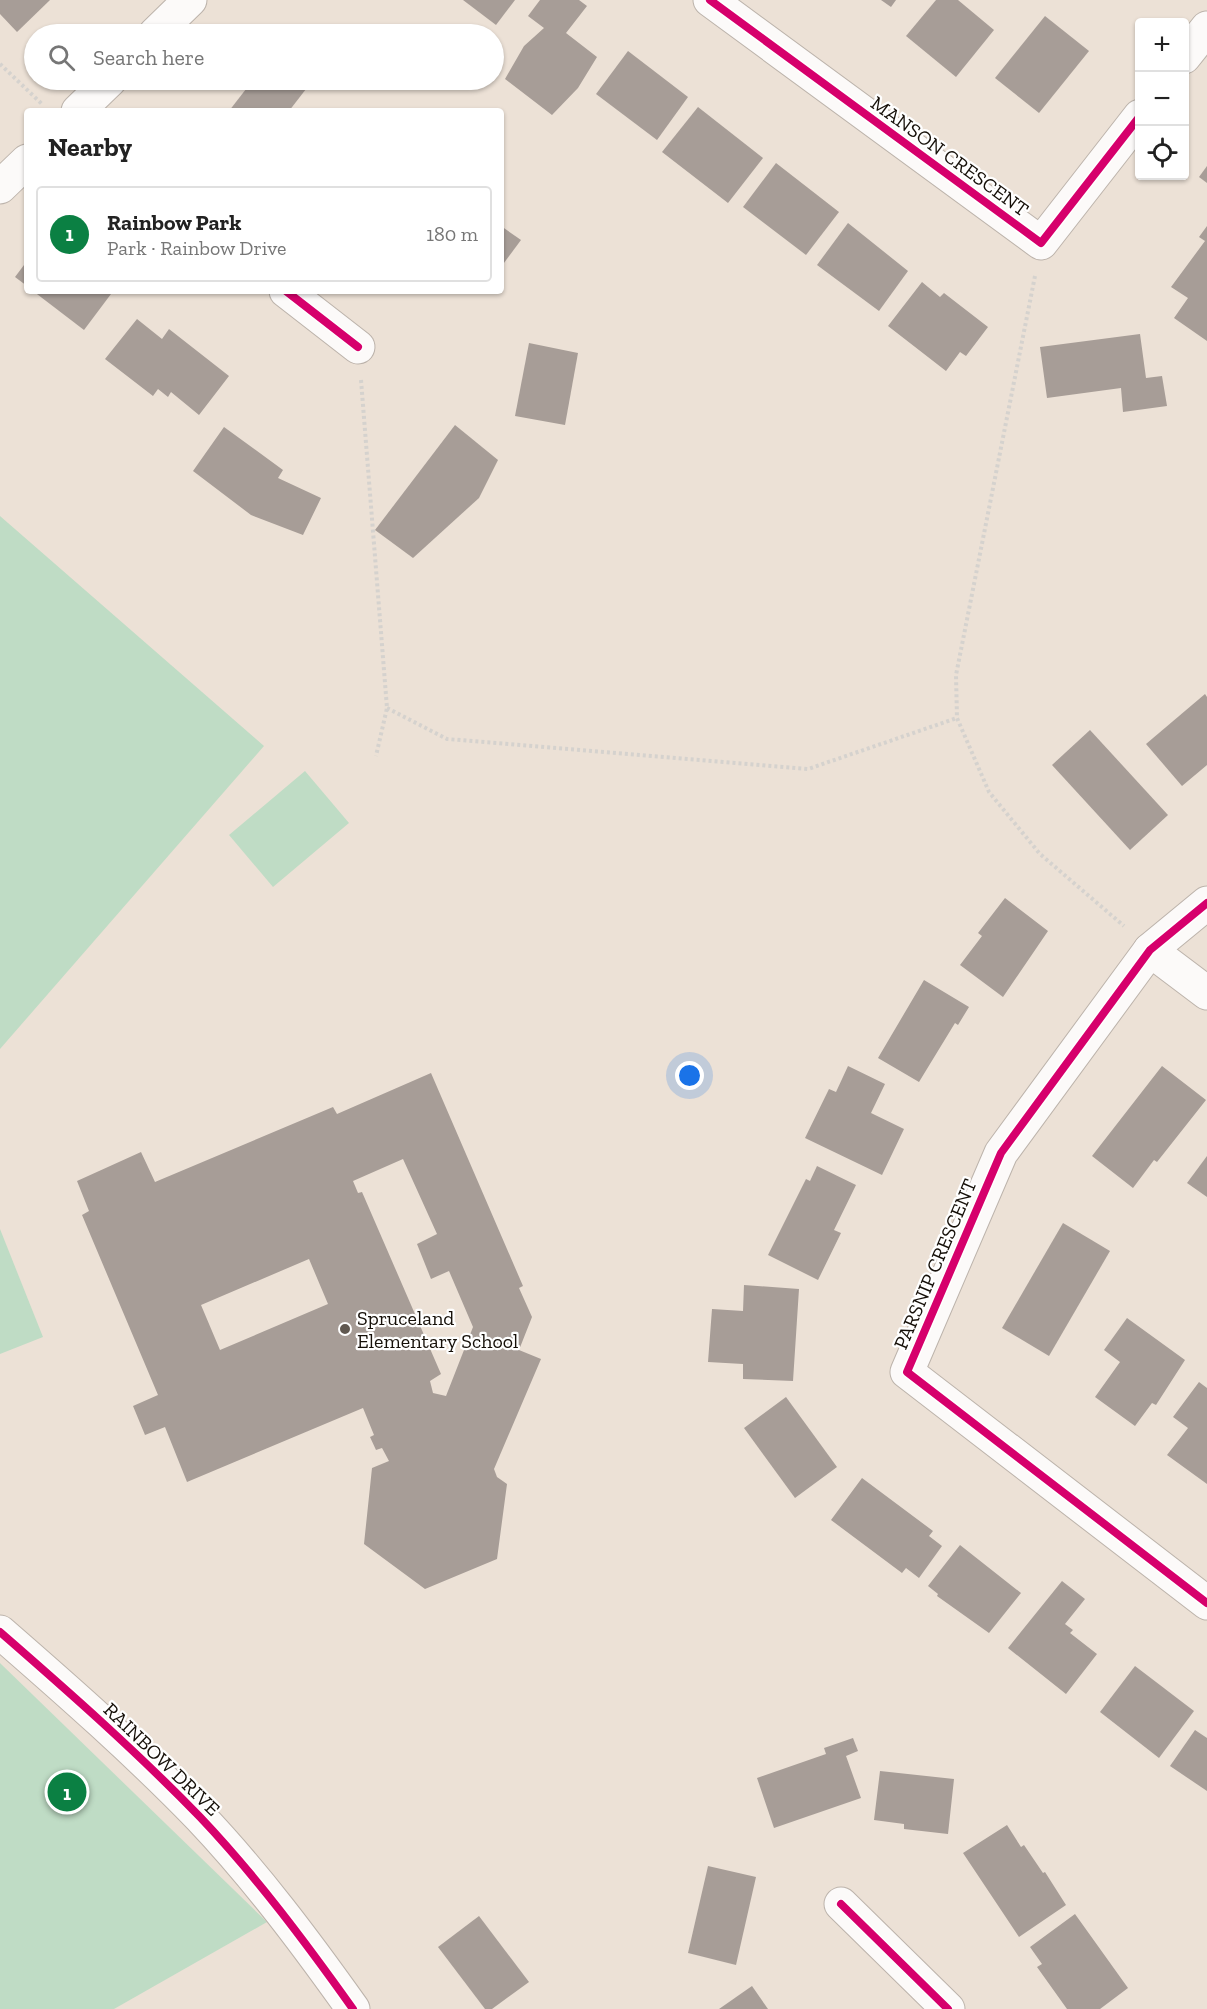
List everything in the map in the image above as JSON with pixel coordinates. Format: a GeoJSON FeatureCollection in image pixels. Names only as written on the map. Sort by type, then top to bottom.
{"type":"FeatureCollection","features":[{"type":"Feature","properties":{"kind":"street"},"geometry":{"type":"LineString","coordinates":[[165,24],[190,0]]}},
{"type":"Feature","properties":{"kind":"street","name":"MANSON CRESCENT"},"geometry":{"type":"LineString","coordinates":[[710,0],[1041,243]]}},
{"type":"Feature","properties":{"kind":"street"},"geometry":{"type":"LineString","coordinates":[[1189,52],[1207,28]]}},
{"type":"Feature","properties":{"kind":"street"},"geometry":{"type":"LineString","coordinates":[[81,108],[100,90]]}},
{"type":"Feature","properties":{"kind":"street"},"geometry":{"type":"LineString","coordinates":[[1041,243],[1135,122]]}},
{"type":"Feature","properties":{"kind":"street"},"geometry":{"type":"LineString","coordinates":[[0,187],[24,164]]}},
{"type":"Feature","properties":{"kind":"street"},"geometry":{"type":"LineString","coordinates":[[290,294],[358,347]]}},
{"type":"Feature","properties":{"kind":"street","name":"PARSNIP CRESCENT"},"geometry":{"type":"LineString","coordinates":[[1207,903],[1150,950],[1001,1153],[906,1372],[1207,1603]]}},
{"type":"Feature","properties":{"kind":"street"},"geometry":{"type":"LineString","coordinates":[[1150,950],[1207,993]]}},
{"type":"Feature","properties":{"kind":"street","name":"RAINBOW DRIVE"},"geometry":{"type":"LineString","coordinates":[[0,1632],[132,1748],[202,1819],[280,1909],[353,2009]]}},
{"type":"Feature","properties":{"kind":"street"},"geometry":{"type":"LineString","coordinates":[[841,1904],[948,2009]]}},
{"type":"Feature","properties":{"kind":"path"},"geometry":{"type":"LineString","coordinates":[[0,64],[24,87]]}},
{"type":"Feature","properties":{"kind":"path"},"geometry":{"type":"LineString","coordinates":[[27,90],[46,108]]}},
{"type":"Feature","properties":{"kind":"path"},"geometry":{"type":"LineString","coordinates":[[1041,243],[956,675],[957,718],[989,792],[1040,854],[1150,950]]}},
{"type":"Feature","properties":{"kind":"path"},"geometry":{"type":"LineString","coordinates":[[358,347],[387,708],[376,756]]}},
{"type":"Feature","properties":{"kind":"path"},"geometry":{"type":"LineString","coordinates":[[387,708],[447,739],[808,769],[957,718]]}},
{"type":"Feature","properties":{"kind":"green space"},"geometry":{"type":"Polygon","coordinates":[[[0,516],[264,746],[0,1049],[0,516]]]}},
{"type":"Feature","properties":{"kind":"green space"},"geometry":{"type":"Polygon","coordinates":[[[305,771],[349,823],[273,887],[229,835],[305,771]]]}},
{"type":"Feature","properties":{"kind":"green space"},"geometry":{"type":"Polygon","coordinates":[[[0,1229],[43,1337],[0,1354],[0,1229]]]}},
{"type":"Feature","properties":{"kind":"green space"},"geometry":{"type":"Polygon","coordinates":[[[0,1663],[267,1922],[114,2009],[0,2009],[0,1663]]]}},
{"type":"Feature","properties":{"kind":"building"},"geometry":{"type":"Polygon","coordinates":[[[0,0],[50,0],[17,32],[0,14],[0,0]]]}},
{"type":"Feature","properties":{"kind":"building"},"geometry":{"type":"Polygon","coordinates":[[[463,0],[515,0],[495,24],[463,0]]]}},
{"type":"Feature","properties":{"kind":"building"},"geometry":{"type":"Polygon","coordinates":[[[540,0],[579,0],[587,6],[566,33],[597,57],[578,88],[552,115],[505,79],[524,46],[544,28],[528,16],[540,0]]]}},
{"type":"Feature","properties":{"kind":"building"},"geometry":{"type":"Polygon","coordinates":[[[881,0],[896,0],[891,7],[881,0]]]}},
{"type":"Feature","properties":{"kind":"building"},"geometry":{"type":"Polygon","coordinates":[[[936,0],[958,0],[994,30],[956,77],[906,36],[936,0]]]}},
{"type":"Feature","properties":{"kind":"building"},"geometry":{"type":"Polygon","coordinates":[[[1045,16],[1089,51],[1039,113],[995,78],[1045,16]]]}},
{"type":"Feature","properties":{"kind":"building"},"geometry":{"type":"Polygon","coordinates":[[[628,51],[688,97],[657,140],[596,94],[628,51]]]}},
{"type":"Feature","properties":{"kind":"building"},"geometry":{"type":"Polygon","coordinates":[[[245,90],[305,90],[291,108],[231,108],[245,90]]]}},
{"type":"Feature","properties":{"kind":"building"},"geometry":{"type":"Polygon","coordinates":[[[698,107],[763,158],[728,203],[662,152],[698,107]]]}},
{"type":"Feature","properties":{"kind":"building"},"geometry":{"type":"Polygon","coordinates":[[[776,163],[839,212],[806,255],[743,207],[776,163]]]}},
{"type":"Feature","properties":{"kind":"building"},"geometry":{"type":"Polygon","coordinates":[[[1207,166],[1207,183],[1199,177],[1207,166]]]}},
{"type":"Feature","properties":{"kind":"building"},"geometry":{"type":"Polygon","coordinates":[[[848,223],[908,271],[879,311],[817,265],[848,223]]]}},
{"type":"Feature","properties":{"kind":"building"},"geometry":{"type":"Polygon","coordinates":[[[1207,226],[1207,341],[1174,318],[1188,298],[1171,287],[1205,241],[1199,237],[1207,226]]]}},
{"type":"Feature","properties":{"kind":"building"},"geometry":{"type":"Polygon","coordinates":[[[504,228],[521,240],[504,263],[504,228]]]}},
{"type":"Feature","properties":{"kind":"building"},"geometry":{"type":"Polygon","coordinates":[[[24,265],[24,284],[15,277],[24,265]]]}},
{"type":"Feature","properties":{"kind":"building"},"geometry":{"type":"Polygon","coordinates":[[[922,282],[940,297],[944,293],[988,327],[966,356],[960,352],[946,371],[888,326],[922,282]]]}},
{"type":"Feature","properties":{"kind":"building"},"geometry":{"type":"Polygon","coordinates":[[[37,294],[111,294],[84,330],[37,294]]]}},
{"type":"Feature","properties":{"kind":"building"},"geometry":{"type":"Polygon","coordinates":[[[137,319],[162,339],[169,329],[229,376],[199,415],[171,392],[168,397],[158,389],[153,396],[105,359],[137,319]]]}},
{"type":"Feature","properties":{"kind":"building"},"geometry":{"type":"Polygon","coordinates":[[[1140,334],[1146,378],[1162,376],[1167,406],[1123,412],[1121,388],[1047,398],[1040,347],[1140,334]]]}},
{"type":"Feature","properties":{"kind":"building"},"geometry":{"type":"Polygon","coordinates":[[[529,343],[578,353],[565,425],[515,416],[529,343]]]}},
{"type":"Feature","properties":{"kind":"building"},"geometry":{"type":"Polygon","coordinates":[[[455,425],[498,460],[479,498],[413,558],[375,530],[455,425]]]}},
{"type":"Feature","properties":{"kind":"building"},"geometry":{"type":"Polygon","coordinates":[[[224,427],[283,470],[278,478],[321,498],[303,535],[251,515],[193,471],[224,427]]]}},
{"type":"Feature","properties":{"kind":"building"},"geometry":{"type":"Polygon","coordinates":[[[1205,694],[1207,697],[1207,765],[1182,786],[1146,744],[1205,694]]]}},
{"type":"Feature","properties":{"kind":"building"},"geometry":{"type":"Polygon","coordinates":[[[1090,730],[1168,815],[1130,850],[1052,765],[1090,730]]]}},
{"type":"Feature","properties":{"kind":"building"},"geometry":{"type":"Polygon","coordinates":[[[1005,898],[1048,931],[1003,997],[960,965],[982,936],[978,933],[1005,898]]]}},
{"type":"Feature","properties":{"kind":"building"},"geometry":{"type":"Polygon","coordinates":[[[924,980],[969,1007],[958,1025],[955,1023],[919,1082],[878,1058],[924,980]]]}},
{"type":"Feature","properties":{"kind":"building"},"geometry":{"type":"Polygon","coordinates":[[[848,1066],[885,1084],[871,1113],[904,1129],[882,1175],[805,1138],[829,1089],[836,1092],[848,1066]]]}},
{"type":"Feature","properties":{"kind":"building"},"geometry":{"type":"Polygon","coordinates":[[[1162,1066],[1206,1100],[1157,1162],[1154,1160],[1133,1188],[1092,1156],[1162,1066]]]}},
{"type":"Feature","properties":{"kind":"building","name":"Spruceland Elementary School"},"geometry":{"type":"Polygon","coordinates":[[[431,1073],[523,1286],[519,1288],[532,1317],[519,1350],[541,1359],[494,1469],[497,1477],[507,1484],[497,1559],[425,1589],[364,1544],[372,1468],[389,1461],[382,1448],[376,1450],[370,1437],[374,1435],[363,1408],[187,1482],[165,1427],[145,1435],[133,1406],[158,1395],[82,1215],[89,1211],[77,1181],[141,1152],[155,1182],[333,1107],[337,1114],[431,1073]],[[403,1159],[353,1181],[358,1193],[362,1192],[441,1374],[430,1381],[433,1393],[446,1396],[473,1327],[449,1271],[431,1279],[417,1244],[437,1234],[403,1159]],[[309,1259],[201,1305],[220,1350],[328,1304],[309,1259]]]}},
{"type":"Feature","properties":{"kind":"building"},"geometry":{"type":"Polygon","coordinates":[[[1207,1156],[1207,1197],[1187,1183],[1207,1156]]]}},
{"type":"Feature","properties":{"kind":"building"},"geometry":{"type":"Polygon","coordinates":[[[817,1166],[856,1185],[834,1230],[841,1233],[818,1280],[768,1255],[806,1179],[810,1181],[817,1166]]]}},
{"type":"Feature","properties":{"kind":"building"},"geometry":{"type":"Polygon","coordinates":[[[1063,1223],[1110,1251],[1049,1356],[1002,1328],[1063,1223]]]}},
{"type":"Feature","properties":{"kind":"building"},"geometry":{"type":"Polygon","coordinates":[[[744,1285],[799,1289],[793,1381],[743,1379],[743,1364],[708,1362],[712,1309],[743,1311],[744,1285]]]}},
{"type":"Feature","properties":{"kind":"building"},"geometry":{"type":"Polygon","coordinates":[[[1127,1318],[1185,1360],[1156,1405],[1152,1403],[1135,1426],[1095,1397],[1120,1362],[1104,1350],[1127,1318]]]}},
{"type":"Feature","properties":{"kind":"building"},"geometry":{"type":"Polygon","coordinates":[[[1199,1382],[1207,1388],[1207,1484],[1167,1455],[1188,1428],[1173,1417],[1199,1382]]]}},
{"type":"Feature","properties":{"kind":"building"},"geometry":{"type":"Polygon","coordinates":[[[786,1397],[837,1467],[795,1498],[744,1428],[786,1397]]]}},
{"type":"Feature","properties":{"kind":"building"},"geometry":{"type":"Polygon","coordinates":[[[862,1478],[933,1531],[929,1536],[942,1546],[919,1578],[906,1568],[902,1573],[831,1520],[862,1478]]]}},
{"type":"Feature","properties":{"kind":"building"},"geometry":{"type":"Polygon","coordinates":[[[960,1545],[1021,1593],[989,1633],[937,1596],[938,1594],[928,1586],[960,1545]]]}},
{"type":"Feature","properties":{"kind":"building"},"geometry":{"type":"Polygon","coordinates":[[[1062,1581],[1085,1599],[1065,1624],[1073,1630],[1070,1633],[1097,1654],[1066,1694],[1008,1648],[1062,1581]]]}},
{"type":"Feature","properties":{"kind":"building"},"geometry":{"type":"Polygon","coordinates":[[[1135,1666],[1194,1711],[1159,1758],[1100,1712],[1135,1666]]]}},
{"type":"Feature","properties":{"kind":"building"},"geometry":{"type":"Polygon","coordinates":[[[1195,1730],[1207,1738],[1207,1791],[1170,1766],[1195,1730]]]}},
{"type":"Feature","properties":{"kind":"building"},"geometry":{"type":"Polygon","coordinates":[[[853,1738],[858,1751],[846,1756],[861,1798],[774,1828],[757,1778],[826,1754],[824,1748],[853,1738]]]}},
{"type":"Feature","properties":{"kind":"building"},"geometry":{"type":"Polygon","coordinates":[[[880,1771],[954,1779],[948,1834],[904,1829],[904,1824],[874,1820],[880,1771]]]}},
{"type":"Feature","properties":{"kind":"building"},"geometry":{"type":"Polygon","coordinates":[[[1007,1825],[1021,1847],[1024,1845],[1043,1873],[1045,1872],[1066,1905],[1019,1937],[963,1853],[1007,1825]]]}},
{"type":"Feature","properties":{"kind":"building"},"geometry":{"type":"Polygon","coordinates":[[[708,1866],[756,1877],[736,1965],[688,1953],[708,1866]]]}},
{"type":"Feature","properties":{"kind":"building"},"geometry":{"type":"Polygon","coordinates":[[[1075,1914],[1128,1988],[1100,2009],[1067,2009],[1037,1967],[1042,1964],[1030,1947],[1075,1914]]]}},
{"type":"Feature","properties":{"kind":"building"},"geometry":{"type":"Polygon","coordinates":[[[479,1916],[529,1982],[492,2009],[485,2009],[438,1947],[479,1916]]]}},
{"type":"Feature","properties":{"kind":"building"},"geometry":{"type":"Polygon","coordinates":[[[752,1986],[768,2009],[719,2009],[752,1986]]]}},
{"type":"Feature","properties":{"kind":"cycle path"},"geometry":{"type":"LineString","coordinates":[[710,0],[1041,243],[1135,122]]}},
{"type":"Feature","properties":{"kind":"cycle path"},"geometry":{"type":"LineString","coordinates":[[290,294],[358,347]]}},
{"type":"Feature","properties":{"kind":"cycle path"},"geometry":{"type":"LineString","coordinates":[[1207,903],[1150,950],[1001,1153],[907,1372],[1207,1603]]}},
{"type":"Feature","properties":{"kind":"cycle path"},"geometry":{"type":"LineString","coordinates":[[0,1632],[127,1746],[200,1817],[280,1910],[353,2009]]}},
{"type":"Feature","properties":{"kind":"cycle path"},"geometry":{"type":"LineString","coordinates":[[841,1904],[948,2009]]}},
{"type":"Feature","properties":{"kind":"place","name":"Spruceland Elementary School"},"geometry":{"type":"Point","coordinates":[345,1329]}},
{"type":"Feature","properties":{"kind":"place","name":"Rainbow Park"},"geometry":{"type":"Point","coordinates":[67,1792]}}]}
